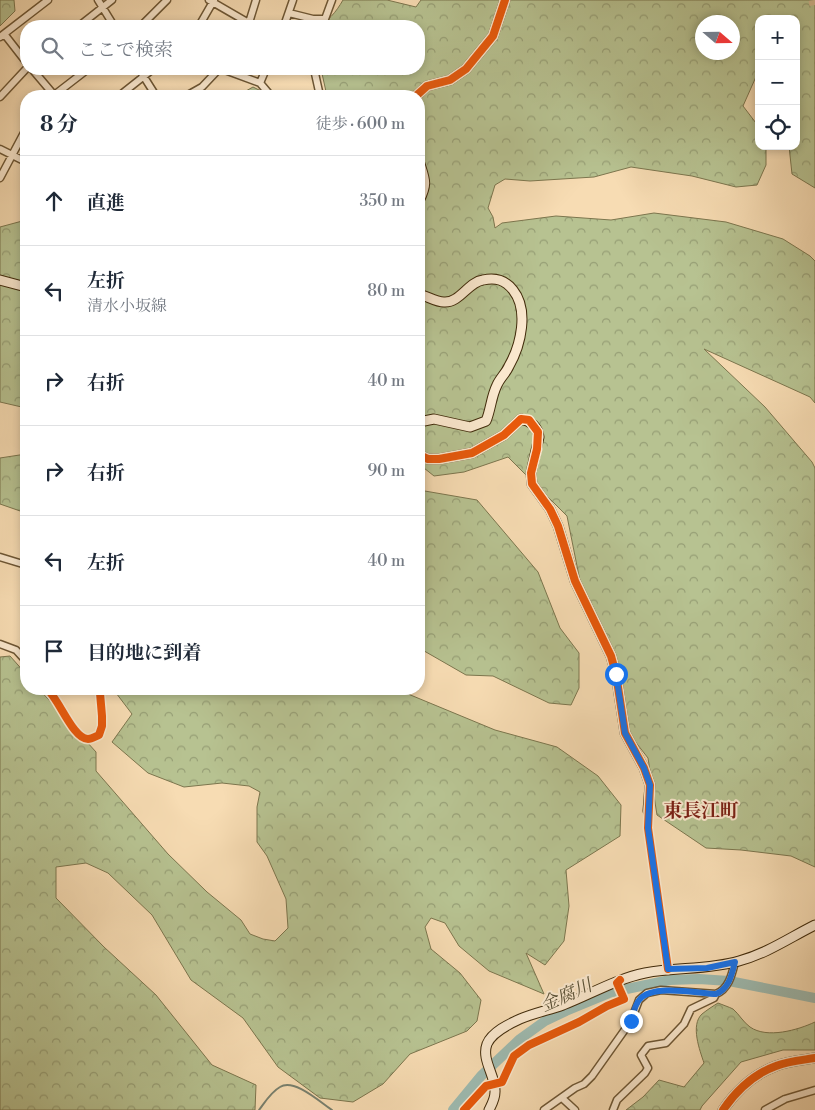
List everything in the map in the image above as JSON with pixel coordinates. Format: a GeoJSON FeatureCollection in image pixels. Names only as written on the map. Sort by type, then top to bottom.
{"type":"FeatureCollection","features":[{"type":"Feature","properties":{"kind":"street"},"geometry":{"type":"LineString","coordinates":[[22,20],[48,0]]}},
{"type":"Feature","properties":{"kind":"street"},"geometry":{"type":"LineString","coordinates":[[98,0],[110,20]]}},
{"type":"Feature","properties":{"kind":"street"},"geometry":{"type":"LineString","coordinates":[[87,20],[112,0]]}},
{"type":"Feature","properties":{"kind":"street"},"geometry":{"type":"LineString","coordinates":[[147,20],[167,0]]}},
{"type":"Feature","properties":{"kind":"street"},"geometry":{"type":"LineString","coordinates":[[251,20],[256,0]]}},
{"type":"Feature","properties":{"kind":"street"},"geometry":{"type":"LineString","coordinates":[[286,20],[293,0]]}},
{"type":"Feature","properties":{"kind":"street"},"geometry":{"type":"LineString","coordinates":[[289,14],[313,19],[325,19],[332,0]]}},
{"type":"Feature","properties":{"kind":"street"},"geometry":{"type":"LineString","coordinates":[[423,90],[427,86],[450,80],[466,69],[492,36],[505,0]]}},
{"type":"Feature","properties":{"kind":"street"},"geometry":{"type":"LineString","coordinates":[[202,20],[212,1],[242,20]]}},
{"type":"Feature","properties":{"kind":"street"},"geometry":{"type":"LineString","coordinates":[[20,21],[2,36],[20,56]]}},
{"type":"Feature","properties":{"kind":"street"},"geometry":{"type":"LineString","coordinates":[[0,97],[20,74]]}},
{"type":"Feature","properties":{"kind":"street"},"geometry":{"type":"LineString","coordinates":[[37,75],[48,90]]}},
{"type":"Feature","properties":{"kind":"street"},"geometry":{"type":"LineString","coordinates":[[61,90],[80,75]]}},
{"type":"Feature","properties":{"kind":"street"},"geometry":{"type":"LineString","coordinates":[[197,90],[215,75]]}},
{"type":"Feature","properties":{"kind":"street"},"geometry":{"type":"LineString","coordinates":[[239,75],[260,82],[266,90]]}},
{"type":"Feature","properties":{"kind":"street"},"geometry":{"type":"LineString","coordinates":[[260,82],[263,75]]}},
{"type":"Feature","properties":{"kind":"street"},"geometry":{"type":"LineString","coordinates":[[315,75],[319,90]]}},
{"type":"Feature","properties":{"kind":"street"},"geometry":{"type":"LineString","coordinates":[[126,90],[144,76],[152,90]]}},
{"type":"Feature","properties":{"kind":"street"},"geometry":{"type":"LineString","coordinates":[[0,178],[20,141]]}},
{"type":"Feature","properties":{"kind":"street"},"geometry":{"type":"LineString","coordinates":[[0,149],[20,159]]}},
{"type":"Feature","properties":{"kind":"street"},"geometry":{"type":"LineString","coordinates":[[425,296],[443,302],[453,301],[480,280],[494,278],[507,282],[516,294],[520,304],[522,321],[516,349],[509,366],[497,384],[486,421],[470,427],[434,419],[425,421]]}},
{"type":"Feature","properties":{"kind":"street"},"geometry":{"type":"LineString","coordinates":[[0,280],[20,285]]}},
{"type":"Feature","properties":{"kind":"street"},"geometry":{"type":"LineString","coordinates":[[425,458],[439,459],[472,452],[504,435],[521,418],[529,420],[538,432],[539,437],[531,473],[532,484],[550,509],[558,526],[575,581],[611,656],[616,674],[625,733],[644,768],[650,785],[648,828],[668,969]]}},
{"type":"Feature","properties":{"kind":"street"},"geometry":{"type":"LineString","coordinates":[[0,556],[20,563]]}},
{"type":"Feature","properties":{"kind":"street"},"geometry":{"type":"LineString","coordinates":[[0,644],[16,650],[20,654]]}},
{"type":"Feature","properties":{"kind":"street"},"geometry":{"type":"LineString","coordinates":[[54,695],[73,729],[82,738],[86,739],[99,735],[102,726],[100,695]]}},
{"type":"Feature","properties":{"kind":"street"},"geometry":{"type":"LineString","coordinates":[[490,1110],[494,1099],[494,1083],[487,1059],[487,1044],[493,1035],[521,1018],[564,1005],[618,981],[668,969],[707,968],[735,962],[769,951],[815,925]]}},
{"type":"Feature","properties":{"kind":"street"},"geometry":{"type":"LineString","coordinates":[[613,1110],[617,1100],[646,1073],[648,1068],[641,1055],[645,1049],[648,1046],[666,1043],[684,1024],[691,1009],[714,998],[724,989],[731,977],[735,962]]}},
{"type":"Feature","properties":{"kind":"street"},"geometry":{"type":"LineString","coordinates":[[464,1110],[486,1086],[502,1082],[514,1056],[529,1044],[579,1022],[607,1006],[624,999],[618,981]]}},
{"type":"Feature","properties":{"kind":"street"},"geometry":{"type":"LineString","coordinates":[[544,1110],[574,1088],[584,1084],[592,1076],[614,1048],[631,1021],[639,1000],[647,993],[661,990],[718,993]]}},
{"type":"Feature","properties":{"kind":"street"},"geometry":{"type":"LineString","coordinates":[[723,1110],[741,1088],[759,1075],[776,1066],[815,1058]]}},
{"type":"Feature","properties":{"kind":"street"},"geometry":{"type":"LineString","coordinates":[[765,1110],[785,1099],[815,1090]]}},
{"type":"Feature","properties":{"kind":"street"},"geometry":{"type":"LineString","coordinates":[[562,1098],[575,1110]]}},
{"type":"Feature","properties":{"kind":"green space"},"geometry":{"type":"Polygon","coordinates":[[[0,0],[14,0],[15,11],[0,26],[0,0]]]}},
{"type":"Feature","properties":{"kind":"green space"},"geometry":{"type":"Polygon","coordinates":[[[343,0],[387,0],[416,7],[421,0],[815,0],[815,188],[792,174],[789,150],[800,150],[800,15],[755,15],[755,79],[743,106],[755,122],[755,150],[766,150],[766,165],[757,185],[736,187],[692,176],[631,167],[594,177],[530,181],[505,179],[495,185],[488,208],[493,217],[495,228],[502,223],[556,216],[611,220],[654,213],[726,222],[783,239],[815,261],[815,403],[810,397],[704,349],[765,407],[815,468],[815,867],[791,856],[706,848],[657,815],[648,758],[627,731],[620,668],[581,586],[567,516],[508,457],[464,472],[434,476],[425,469],[425,90],[326,90],[322,75],[425,75],[425,20],[327,20],[343,0]]]}},
{"type":"Feature","properties":{"kind":"green space"},"geometry":{"type":"Polygon","coordinates":[[[253,87],[259,90],[248,90],[253,87]]]}},
{"type":"Feature","properties":{"kind":"green space"},"geometry":{"type":"Polygon","coordinates":[[[20,222],[20,407],[0,402],[0,227],[20,222]]]}},
{"type":"Feature","properties":{"kind":"green space"},"geometry":{"type":"Polygon","coordinates":[[[20,455],[20,511],[0,504],[0,458],[20,455]]]}},
{"type":"Feature","properties":{"kind":"green space"},"geometry":{"type":"Polygon","coordinates":[[[425,491],[477,500],[538,572],[560,628],[579,653],[579,688],[571,705],[549,703],[493,676],[466,675],[425,651],[425,491]]]}},
{"type":"Feature","properties":{"kind":"green space"},"geometry":{"type":"Polygon","coordinates":[[[10,656],[20,667],[20,695],[44,695],[96,752],[96,771],[168,854],[207,892],[241,920],[250,934],[263,939],[275,941],[288,928],[286,899],[267,856],[257,842],[257,807],[260,792],[249,786],[222,783],[184,787],[148,773],[112,742],[132,714],[118,695],[410,695],[495,730],[557,747],[598,776],[621,805],[620,836],[566,870],[569,906],[564,941],[545,965],[526,953],[544,994],[489,971],[459,946],[445,923],[431,918],[425,927],[431,949],[460,973],[481,1000],[477,1021],[467,1031],[410,1054],[383,1084],[353,1102],[320,1098],[278,1067],[243,1018],[191,980],[152,915],[108,873],[86,863],[56,867],[56,898],[104,947],[156,995],[212,1065],[256,1085],[255,1110],[0,1110],[0,657],[10,656]]]}},
{"type":"Feature","properties":{"kind":"green space"},"geometry":{"type":"Polygon","coordinates":[[[718,1003],[733,1009],[745,1023],[757,1031],[782,1032],[815,1022],[815,1050],[783,1050],[741,1062],[700,1110],[626,1110],[643,1097],[659,1080],[684,1087],[704,1063],[696,1031],[698,1019],[718,1003]]]}},
{"type":"Feature","properties":{"kind":"waterway","name":"金腐川"},"geometry":{"type":"LineString","coordinates":[[453,1110],[481,1076],[520,1039],[545,1021],[612,992],[670,980],[699,979],[729,981],[815,998]]}},
{"type":"Feature","properties":{"kind":"waterway"},"geometry":{"type":"LineString","coordinates":[[259,1110],[268,1097],[280,1087],[286,1085],[307,1092],[332,1110]]}},
{"type":"Feature","properties":{"kind":"tunnel"},"geometry":{"type":"LineString","coordinates":[[814,0],[815,5]]}},
{"type":"Feature","properties":{"kind":"cycle path"},"geometry":{"type":"LineString","coordinates":[[423,90],[427,86],[450,80],[466,69],[493,36],[505,0]]}},
{"type":"Feature","properties":{"kind":"cycle path"},"geometry":{"type":"LineString","coordinates":[[425,458],[439,459],[472,453],[504,435],[521,419],[529,420],[538,432],[537,449],[531,473],[532,484],[550,509],[558,526],[575,581],[611,656],[616,674],[625,733],[644,768],[650,785],[648,828],[668,969]]}},
{"type":"Feature","properties":{"kind":"cycle path"},"geometry":{"type":"LineString","coordinates":[[53,695],[77,733],[88,739],[99,735],[102,726],[100,695]]}},
{"type":"Feature","properties":{"kind":"cycle path"},"geometry":{"type":"LineString","coordinates":[[464,1110],[486,1086],[502,1082],[514,1056],[529,1045],[624,999],[617,983],[620,980]]}},
{"type":"Feature","properties":{"kind":"cycle path"},"geometry":{"type":"LineString","coordinates":[[723,1110],[734,1096],[753,1078],[768,1069],[785,1063],[815,1058]]}},
{"type":"Feature","properties":{"kind":"district","name":"東長江町"},"geometry":{"type":"Point","coordinates":[701,810]}},
{"type":"Feature","properties":{"kind":"route"},"geometry":{"type":"LineString","coordinates":[[616,674],[625,733],[644,768],[650,785],[648,828],[668,969],[707,968],[735,962],[731,977],[720,992],[716,994],[661,990],[647,993],[639,1000],[631,1021]]}}]}
